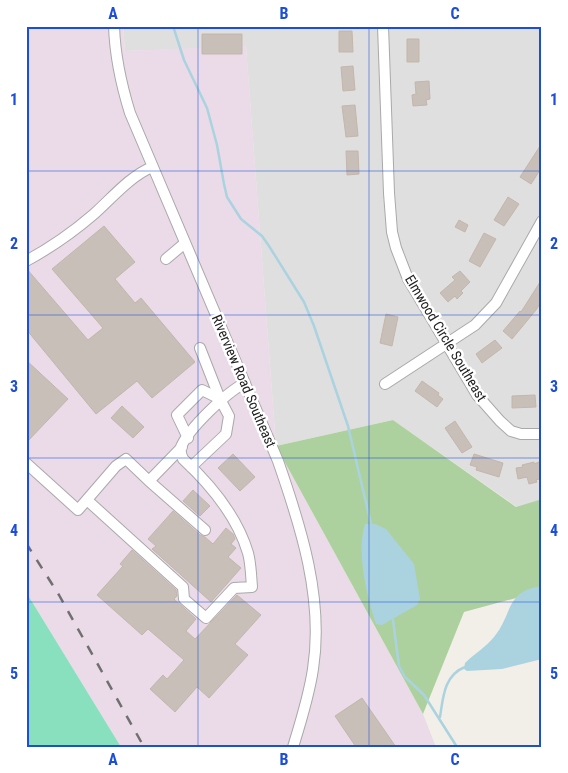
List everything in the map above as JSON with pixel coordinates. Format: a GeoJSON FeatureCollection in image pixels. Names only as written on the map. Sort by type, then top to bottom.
{"type":"FeatureCollection","features":[{"type":"Feature","properties":{"kind":"street","name":"Riverview Road Southeast"},"geometry":{"type":"LineString","coordinates":[[114,26],[121,84],[130,113],[278,461],[289,492],[307,561],[314,599],[316,629],[314,668],[294,746]]}},
{"type":"Feature","properties":{"kind":"street","name":"Elmwood Circle Southeast"},"geometry":{"type":"LineString","coordinates":[[383,26],[388,193],[392,232],[408,279],[477,395],[500,422],[511,431],[521,434],[542,434]]}},
{"type":"Feature","properties":{"kind":"street"},"geometry":{"type":"LineString","coordinates":[[26,261],[59,243],[133,178],[152,167]]}},
{"type":"Feature","properties":{"kind":"street"},"geometry":{"type":"LineString","coordinates":[[385,384],[475,325],[496,303],[542,221]]}},
{"type":"Feature","properties":{"kind":"street"},"geometry":{"type":"LineString","coordinates":[[166,259],[185,244]]}},
{"type":"Feature","properties":{"kind":"street"},"geometry":{"type":"LineString","coordinates":[[191,467],[226,434],[229,416],[220,399],[200,348]]}},
{"type":"Feature","properties":{"kind":"street"},"geometry":{"type":"LineString","coordinates":[[150,481],[182,447],[220,399],[245,383]]}},
{"type":"Feature","properties":{"kind":"street"},"geometry":{"type":"LineString","coordinates":[[188,438],[177,415],[202,390],[220,399]]}},
{"type":"Feature","properties":{"kind":"street"},"geometry":{"type":"LineString","coordinates":[[87,500],[183,587],[184,599],[206,618],[234,588],[252,587],[253,580],[248,552],[234,523],[214,491],[183,458],[180,453],[182,447]]}},
{"type":"Feature","properties":{"kind":"street"},"geometry":{"type":"LineString","coordinates":[[26,463],[78,510],[116,466],[126,459],[205,530]]}},
{"type":"Feature","properties":{"kind":"shaded area"},"geometry":{"type":"Polygon","coordinates":[[[26,26],[123,26],[125,51],[246,46],[276,446],[423,714],[436,747],[121,747],[26,592],[26,26]]]}},
{"type":"Feature","properties":{"kind":"shaded area"},"geometry":{"type":"Polygon","coordinates":[[[123,26],[542,26],[542,499],[517,507],[393,420],[276,446],[246,47],[125,51],[123,26]]]}},
{"type":"Feature","properties":{"kind":"green space"},"geometry":{"type":"Polygon","coordinates":[[[393,420],[516,507],[542,499],[542,591],[464,612],[423,714],[276,446],[393,420]]]}},
{"type":"Feature","properties":{"kind":"green space"},"geometry":{"type":"Polygon","coordinates":[[[26,592],[121,747],[26,747],[26,592]]]}},
{"type":"Feature","properties":{"kind":"water"},"geometry":{"type":"Polygon","coordinates":[[[365,524],[375,524],[386,529],[414,564],[420,599],[417,605],[382,625],[376,624],[364,574],[362,548],[365,524]]]}},
{"type":"Feature","properties":{"kind":"water"},"geometry":{"type":"Polygon","coordinates":[[[542,586],[542,659],[502,669],[467,671],[464,669],[465,663],[494,637],[516,598],[530,589],[542,586]]]}},
{"type":"Feature","properties":{"kind":"building"},"geometry":{"type":"Polygon","coordinates":[[[339,31],[352,31],[353,52],[339,52],[339,31]]]}},
{"type":"Feature","properties":{"kind":"building"},"geometry":{"type":"Polygon","coordinates":[[[202,34],[242,34],[242,54],[202,54],[202,34]]]}},
{"type":"Feature","properties":{"kind":"building"},"geometry":{"type":"Polygon","coordinates":[[[407,39],[419,39],[419,62],[407,62],[407,39]]]}},
{"type":"Feature","properties":{"kind":"building"},"geometry":{"type":"Polygon","coordinates":[[[353,66],[355,90],[343,91],[341,67],[353,66]]]}},
{"type":"Feature","properties":{"kind":"building"},"geometry":{"type":"Polygon","coordinates":[[[429,81],[430,99],[426,100],[427,105],[413,106],[412,95],[416,94],[415,82],[429,81]]]}},
{"type":"Feature","properties":{"kind":"building"},"geometry":{"type":"Polygon","coordinates":[[[355,105],[358,136],[346,137],[342,106],[355,105]]]}},
{"type":"Feature","properties":{"kind":"building"},"geometry":{"type":"Polygon","coordinates":[[[542,143],[542,167],[531,184],[520,177],[542,143]]]}},
{"type":"Feature","properties":{"kind":"building"},"geometry":{"type":"Polygon","coordinates":[[[346,151],[358,151],[359,174],[347,175],[346,151]]]}},
{"type":"Feature","properties":{"kind":"building"},"geometry":{"type":"Polygon","coordinates":[[[508,197],[519,204],[504,226],[494,220],[508,197]]]}},
{"type":"Feature","properties":{"kind":"building"},"geometry":{"type":"Polygon","coordinates":[[[459,220],[468,225],[465,232],[455,227],[459,220]]]}},
{"type":"Feature","properties":{"kind":"building"},"geometry":{"type":"Polygon","coordinates":[[[104,226],[135,262],[115,279],[135,303],[141,298],[195,362],[152,398],[137,381],[96,414],[26,329],[26,268],[88,340],[103,328],[52,269],[104,226]]]}},
{"type":"Feature","properties":{"kind":"building"},"geometry":{"type":"Polygon","coordinates":[[[484,233],[496,239],[480,267],[469,261],[484,233]]]}},
{"type":"Feature","properties":{"kind":"building"},"geometry":{"type":"Polygon","coordinates":[[[460,271],[470,282],[461,291],[463,293],[457,299],[455,296],[448,302],[440,293],[455,280],[452,277],[460,271]]]}},
{"type":"Feature","properties":{"kind":"building"},"geometry":{"type":"Polygon","coordinates":[[[542,279],[542,301],[512,339],[503,331],[521,312],[542,279]]]}},
{"type":"Feature","properties":{"kind":"building"},"geometry":{"type":"Polygon","coordinates":[[[386,314],[398,317],[392,346],[380,343],[386,314]]]}},
{"type":"Feature","properties":{"kind":"building"},"geometry":{"type":"Polygon","coordinates":[[[495,340],[502,348],[482,363],[476,354],[495,340]]]}},
{"type":"Feature","properties":{"kind":"building"},"geometry":{"type":"Polygon","coordinates":[[[26,360],[68,399],[26,443],[26,360]]]}},
{"type":"Feature","properties":{"kind":"building"},"geometry":{"type":"Polygon","coordinates":[[[422,381],[439,393],[438,395],[443,399],[437,407],[415,391],[422,381]]]}},
{"type":"Feature","properties":{"kind":"building"},"geometry":{"type":"Polygon","coordinates":[[[535,395],[536,407],[512,408],[512,396],[535,395]]]}},
{"type":"Feature","properties":{"kind":"building"},"geometry":{"type":"Polygon","coordinates":[[[122,406],[144,427],[133,438],[111,418],[122,406]]]}},
{"type":"Feature","properties":{"kind":"building"},"geometry":{"type":"Polygon","coordinates":[[[455,421],[472,447],[462,453],[445,428],[455,421]]]}},
{"type":"Feature","properties":{"kind":"building"},"geometry":{"type":"Polygon","coordinates":[[[233,454],[255,477],[240,491],[218,468],[233,454]]]}},
{"type":"Feature","properties":{"kind":"building"},"geometry":{"type":"Polygon","coordinates":[[[474,454],[503,463],[499,477],[476,470],[477,467],[470,465],[474,454]]]}},
{"type":"Feature","properties":{"kind":"building"},"geometry":{"type":"Polygon","coordinates":[[[534,462],[534,464],[539,462],[542,478],[536,480],[537,482],[529,484],[527,477],[518,479],[516,468],[534,462]]]}},
{"type":"Feature","properties":{"kind":"building"},"geometry":{"type":"Polygon","coordinates":[[[193,490],[210,506],[200,516],[183,501],[193,490]]]}},
{"type":"Feature","properties":{"kind":"building"},"geometry":{"type":"Polygon","coordinates":[[[173,511],[213,544],[226,528],[233,534],[235,539],[231,544],[236,548],[228,557],[241,568],[211,602],[152,549],[156,546],[148,539],[173,511]]]}},
{"type":"Feature","properties":{"kind":"building"},"geometry":{"type":"Polygon","coordinates":[[[132,550],[176,590],[177,596],[174,599],[196,619],[186,631],[195,639],[237,595],[261,615],[235,644],[248,655],[209,698],[197,687],[175,712],[150,689],[163,675],[167,679],[184,660],[148,629],[142,635],[97,595],[123,566],[120,564],[132,550]]]}},
{"type":"Feature","properties":{"kind":"building"},"geometry":{"type":"Polygon","coordinates":[[[362,698],[396,747],[356,747],[335,716],[362,698]]]}},
{"type":"Feature","properties":{"kind":"waterway"},"geometry":{"type":"LineString","coordinates":[[173,26],[184,60],[207,108],[217,145],[227,197],[241,219],[262,236],[269,246],[304,302],[314,326],[348,426],[371,524]]}},
{"type":"Feature","properties":{"kind":"waterway"},"geometry":{"type":"LineString","coordinates":[[393,620],[399,666],[405,677],[424,695],[457,747]]}},
{"type":"Feature","properties":{"kind":"waterway"},"geometry":{"type":"LineString","coordinates":[[440,717],[449,681],[458,671],[465,667]]}},
{"type":"Feature","properties":{"kind":"railway"},"geometry":{"type":"LineString","coordinates":[[26,543],[59,595],[144,747]]}}]}
